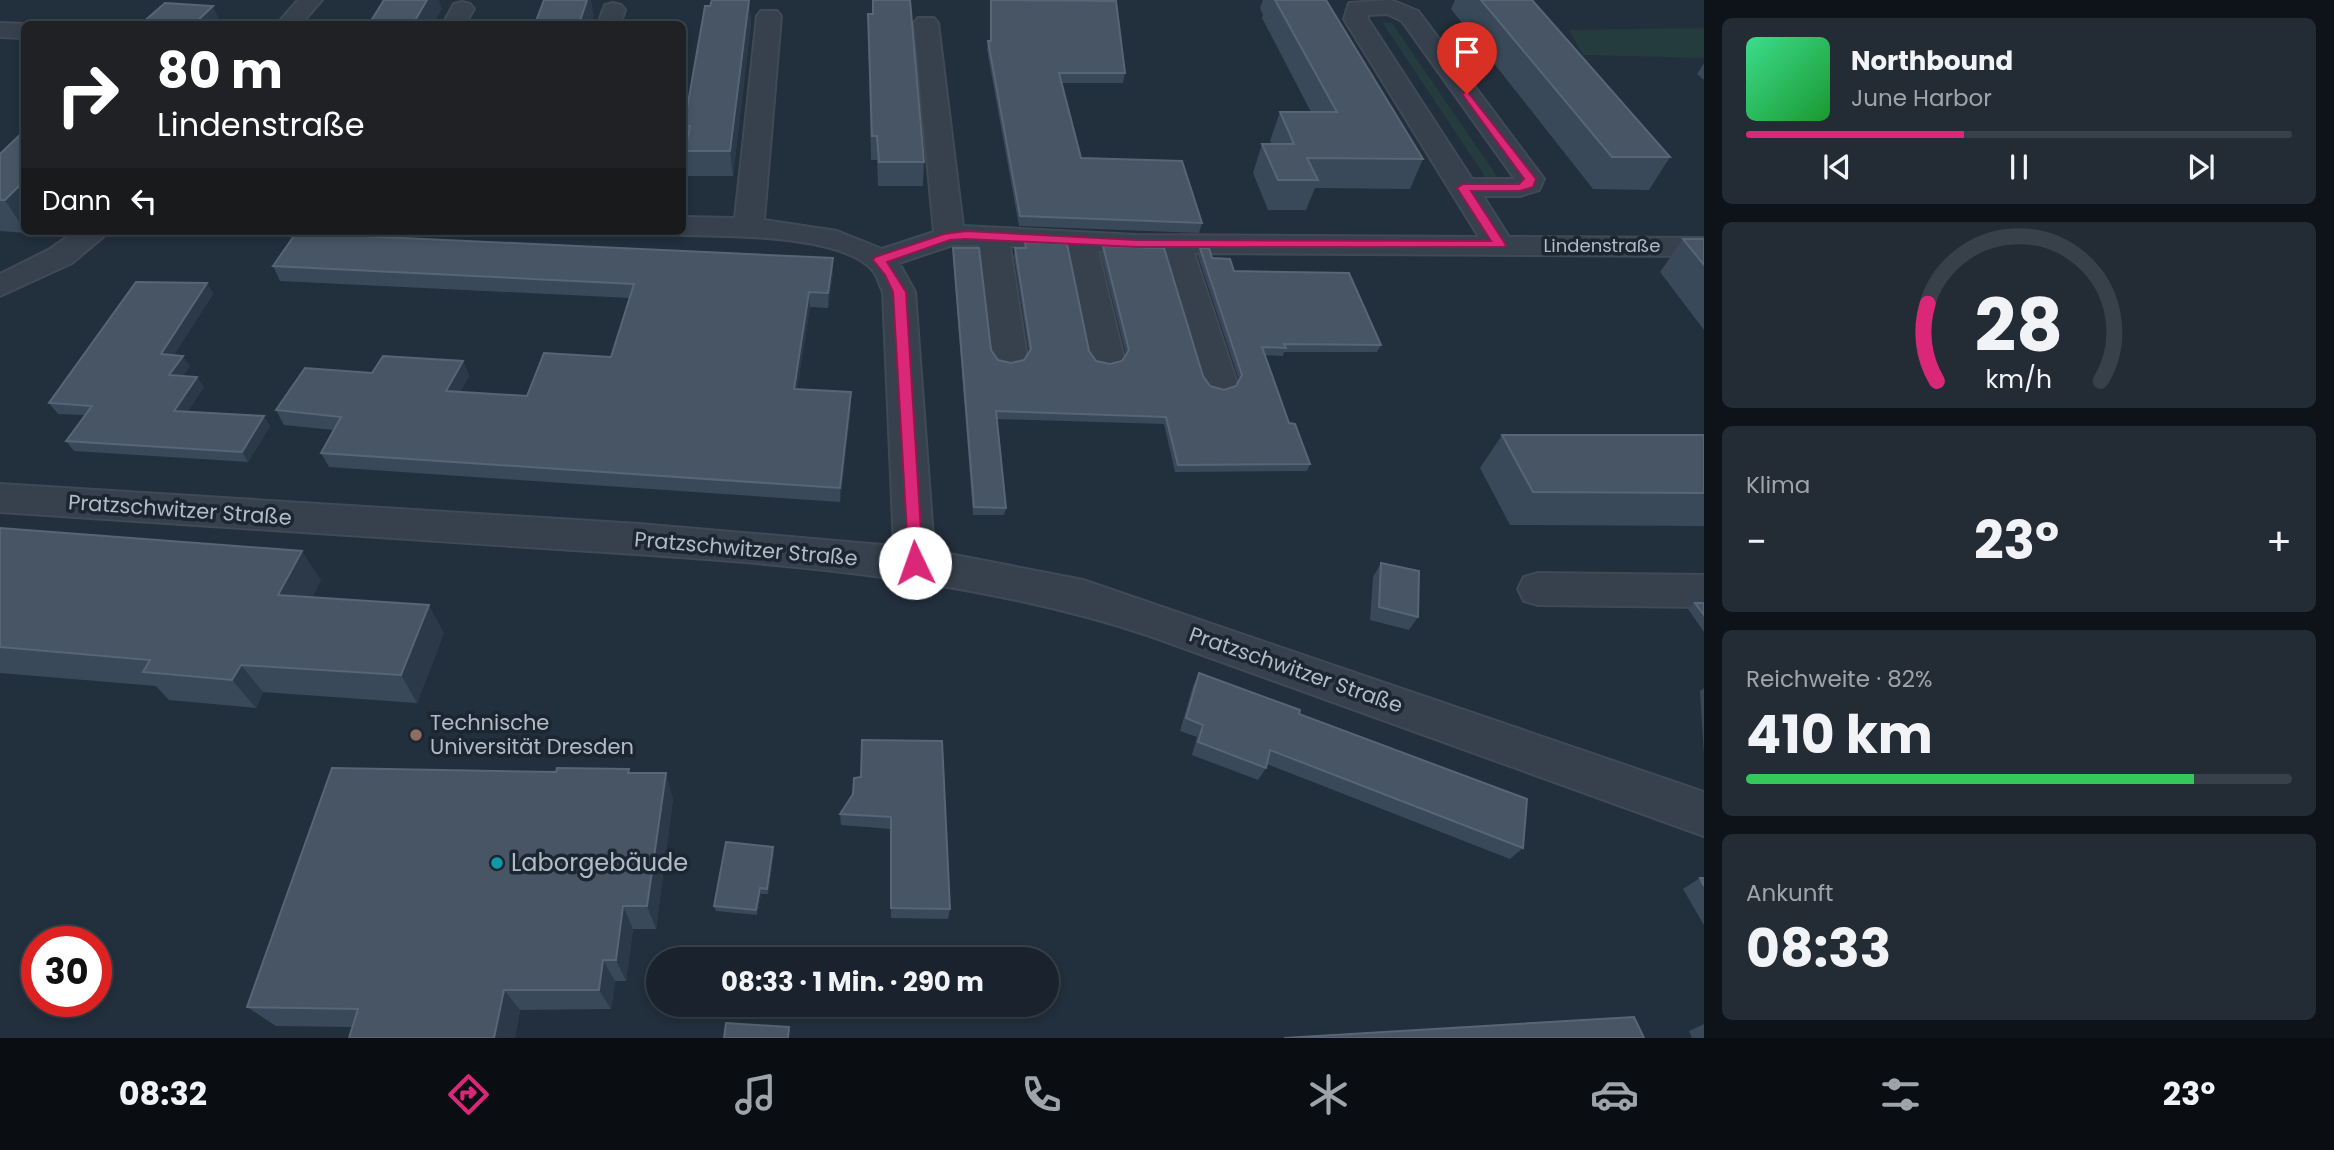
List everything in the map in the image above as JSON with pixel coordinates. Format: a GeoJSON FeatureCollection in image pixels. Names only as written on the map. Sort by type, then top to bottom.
{"type":"FeatureCollection","features":[{"type":"Feature","properties":{"kind":"street"},"geometry":{"type":"LineString","coordinates":[[291,21],[311,0]]}},
{"type":"Feature","properties":{"kind":"street"},"geometry":{"type":"LineString","coordinates":[[1463,188],[1520,187],[1529,184],[1530,179],[1410,16],[1391,7],[1357,8],[1356,19],[1499,245]]}},
{"type":"Feature","properties":{"kind":"street"},"geometry":{"type":"LineString","coordinates":[[749,228],[769,16]]}},
{"type":"Feature","properties":{"kind":"street"},"geometry":{"type":"LineString","coordinates":[[926,23],[949,237]]}},
{"type":"Feature","properties":{"kind":"street"},"geometry":{"type":"LineString","coordinates":[[0,30],[21,31]]}},
{"type":"Feature","properties":{"kind":"street"},"geometry":{"type":"LineString","coordinates":[[686,226],[800,233],[842,244],[879,260],[891,273],[899,292],[915,563]]}},
{"type":"Feature","properties":{"kind":"street"},"geometry":{"type":"LineString","coordinates":[[0,286],[61,256],[90,235]]}},
{"type":"Feature","properties":{"kind":"street"},"geometry":{"type":"LineString","coordinates":[[993,236],[1010,357]]}},
{"type":"Feature","properties":{"kind":"street","name":"Lindenstraße"},"geometry":{"type":"LineString","coordinates":[[879,260],[949,237],[993,236],[1176,244],[1704,247]]}},
{"type":"Feature","properties":{"kind":"street"},"geometry":{"type":"LineString","coordinates":[[1081,240],[1107,358]]}},
{"type":"Feature","properties":{"kind":"street"},"geometry":{"type":"LineString","coordinates":[[1176,244],[1220,383]]}},
{"type":"Feature","properties":{"kind":"street","name":"Pratzschwitzer Straße"},"geometry":{"type":"LineString","coordinates":[[0,498],[639,539],[915,563],[1005,579],[1083,597],[1160,622],[1704,814]]}},
{"type":"Feature","properties":{"kind":"street"},"geometry":{"type":"LineString","coordinates":[[1538,589],[1704,591]]}},
{"type":"Feature","properties":{"kind":"green space"},"geometry":{"type":"Polygon","coordinates":[[[1382,22],[1392,23],[1501,182],[1488,181],[1382,22]]]}},
{"type":"Feature","properties":{"kind":"green space"},"geometry":{"type":"Polygon","coordinates":[[[1704,28],[1704,58],[1583,55],[1569,30],[1704,28]]]}},
{"type":"Feature","properties":{"kind":"building"},"geometry":{"type":"Polygon","coordinates":[[[384,0],[427,0],[415,21],[371,21],[384,0]]]}},
{"type":"Feature","properties":{"kind":"building"},"geometry":{"type":"Polygon","coordinates":[[[544,0],[587,0],[580,21],[536,21],[544,0]]]}},
{"type":"Feature","properties":{"kind":"building"},"geometry":{"type":"Polygon","coordinates":[[[712,0],[749,0],[730,151],[686,151],[690,126],[686,126],[686,115],[705,6],[710,6],[712,0]]]}},
{"type":"Feature","properties":{"kind":"building"},"geometry":{"type":"Polygon","coordinates":[[[873,0],[910,0],[924,162],[879,162],[877,136],[872,136],[868,14],[873,14],[873,0]]]}},
{"type":"Feature","properties":{"kind":"building"},"geometry":{"type":"Polygon","coordinates":[[[991,0],[1116,1],[1125,73],[1059,73],[1081,158],[1182,161],[1202,223],[1020,216],[988,41],[991,41],[991,0]]]}},
{"type":"Feature","properties":{"kind":"building"},"geometry":{"type":"Polygon","coordinates":[[[1275,0],[1326,0],[1423,159],[1307,158],[1318,180],[1278,180],[1262,144],[1294,144],[1280,112],[1337,112],[1275,0]]]}},
{"type":"Feature","properties":{"kind":"building"},"geometry":{"type":"Polygon","coordinates":[[[1481,0],[1532,0],[1670,157],[1612,157],[1481,0]]]}},
{"type":"Feature","properties":{"kind":"building"},"geometry":{"type":"Polygon","coordinates":[[[165,3],[213,6],[197,21],[144,21],[165,3]]]}},
{"type":"Feature","properties":{"kind":"building"},"geometry":{"type":"Polygon","coordinates":[[[21,134],[21,184],[5,200],[0,200],[0,154],[21,134]]]}},
{"type":"Feature","properties":{"kind":"building"},"geometry":{"type":"Polygon","coordinates":[[[295,235],[833,258],[828,293],[809,292],[794,389],[851,392],[840,488],[321,453],[341,417],[276,410],[305,368],[372,373],[383,356],[463,361],[446,391],[527,396],[544,353],[611,357],[634,284],[273,266],[295,235]]]}},
{"type":"Feature","properties":{"kind":"building"},"geometry":{"type":"Polygon","coordinates":[[[1683,239],[1704,239],[1704,265],[1683,239]]]}},
{"type":"Feature","properties":{"kind":"building"},"geometry":{"type":"Polygon","coordinates":[[[1025,242],[1067,244],[1089,351],[1096,361],[1110,364],[1122,361],[1129,350],[1103,246],[1164,248],[1203,376],[1210,386],[1224,390],[1236,386],[1242,375],[1200,248],[1209,248],[1212,258],[1230,259],[1234,271],[1349,273],[1381,345],[1284,344],[1286,348],[1262,347],[1289,423],[1295,424],[1310,464],[1178,465],[1166,417],[996,411],[1006,508],[974,507],[953,248],[979,248],[991,350],[998,360],[1011,363],[1024,360],[1031,349],[1015,248],[1026,248],[1025,242]]]}},
{"type":"Feature","properties":{"kind":"building"},"geometry":{"type":"Polygon","coordinates":[[[136,282],[207,283],[161,354],[183,356],[169,375],[197,377],[174,411],[264,416],[242,452],[66,441],[92,406],[49,403],[136,282]]]}},
{"type":"Feature","properties":{"kind":"building"},"geometry":{"type":"Polygon","coordinates":[[[1502,435],[1704,435],[1704,493],[1533,492],[1502,435]]]}},
{"type":"Feature","properties":{"kind":"building"},"geometry":{"type":"Polygon","coordinates":[[[0,528],[302,551],[278,595],[429,605],[401,675],[241,665],[232,680],[143,672],[150,660],[0,647],[0,528]]]}},
{"type":"Feature","properties":{"kind":"building"},"geometry":{"type":"Polygon","coordinates":[[[1381,563],[1419,571],[1418,617],[1379,607],[1381,563]]]}},
{"type":"Feature","properties":{"kind":"building"},"geometry":{"type":"Polygon","coordinates":[[[1695,603],[1704,603],[1704,615],[1695,603]]]}},
{"type":"Feature","properties":{"kind":"building"},"geometry":{"type":"Polygon","coordinates":[[[1199,673],[1300,710],[1299,714],[1527,799],[1523,848],[1270,750],[1266,768],[1198,742],[1203,725],[1186,718],[1199,673]]]}},
{"type":"Feature","properties":{"kind":"building"},"geometry":{"type":"Polygon","coordinates":[[[862,740],[942,741],[950,909],[891,908],[891,817],[840,814],[853,794],[854,778],[861,777],[862,740]]]}},
{"type":"Feature","properties":{"kind":"building","name":"Laborgebäude"},"geometry":{"type":"Polygon","coordinates":[[[332,768],[556,772],[557,768],[629,769],[628,773],[666,773],[647,906],[623,906],[616,960],[603,960],[599,990],[504,990],[494,1038],[349,1038],[358,1009],[247,1007],[332,768]]]}},
{"type":"Feature","properties":{"kind":"building"},"geometry":{"type":"Polygon","coordinates":[[[726,842],[773,847],[767,889],[760,888],[756,910],[714,906],[726,842]]]}},
{"type":"Feature","properties":{"kind":"building"},"geometry":{"type":"Polygon","coordinates":[[[1634,1017],[1644,1038],[1284,1038],[1634,1017]]]}},
{"type":"Feature","properties":{"kind":"building"},"geometry":{"type":"Polygon","coordinates":[[[726,1023],[789,1027],[788,1038],[724,1038],[726,1023]]]}},
{"type":"Feature","properties":{"kind":"place","name":"Technische Universität Dresden"},"geometry":{"type":"Point","coordinates":[416,735]}},
{"type":"Feature","properties":{"kind":"place","name":"Laborgebäude"},"geometry":{"type":"Point","coordinates":[497,863]}},
{"type":"Feature","properties":{"kind":"route"},"geometry":{"type":"LineString","coordinates":[[915,563],[899,292],[891,273],[879,260],[949,237],[966,235],[1137,244],[1499,245],[1463,188],[1520,187],[1529,184],[1530,179],[1467,94]]}}]}
